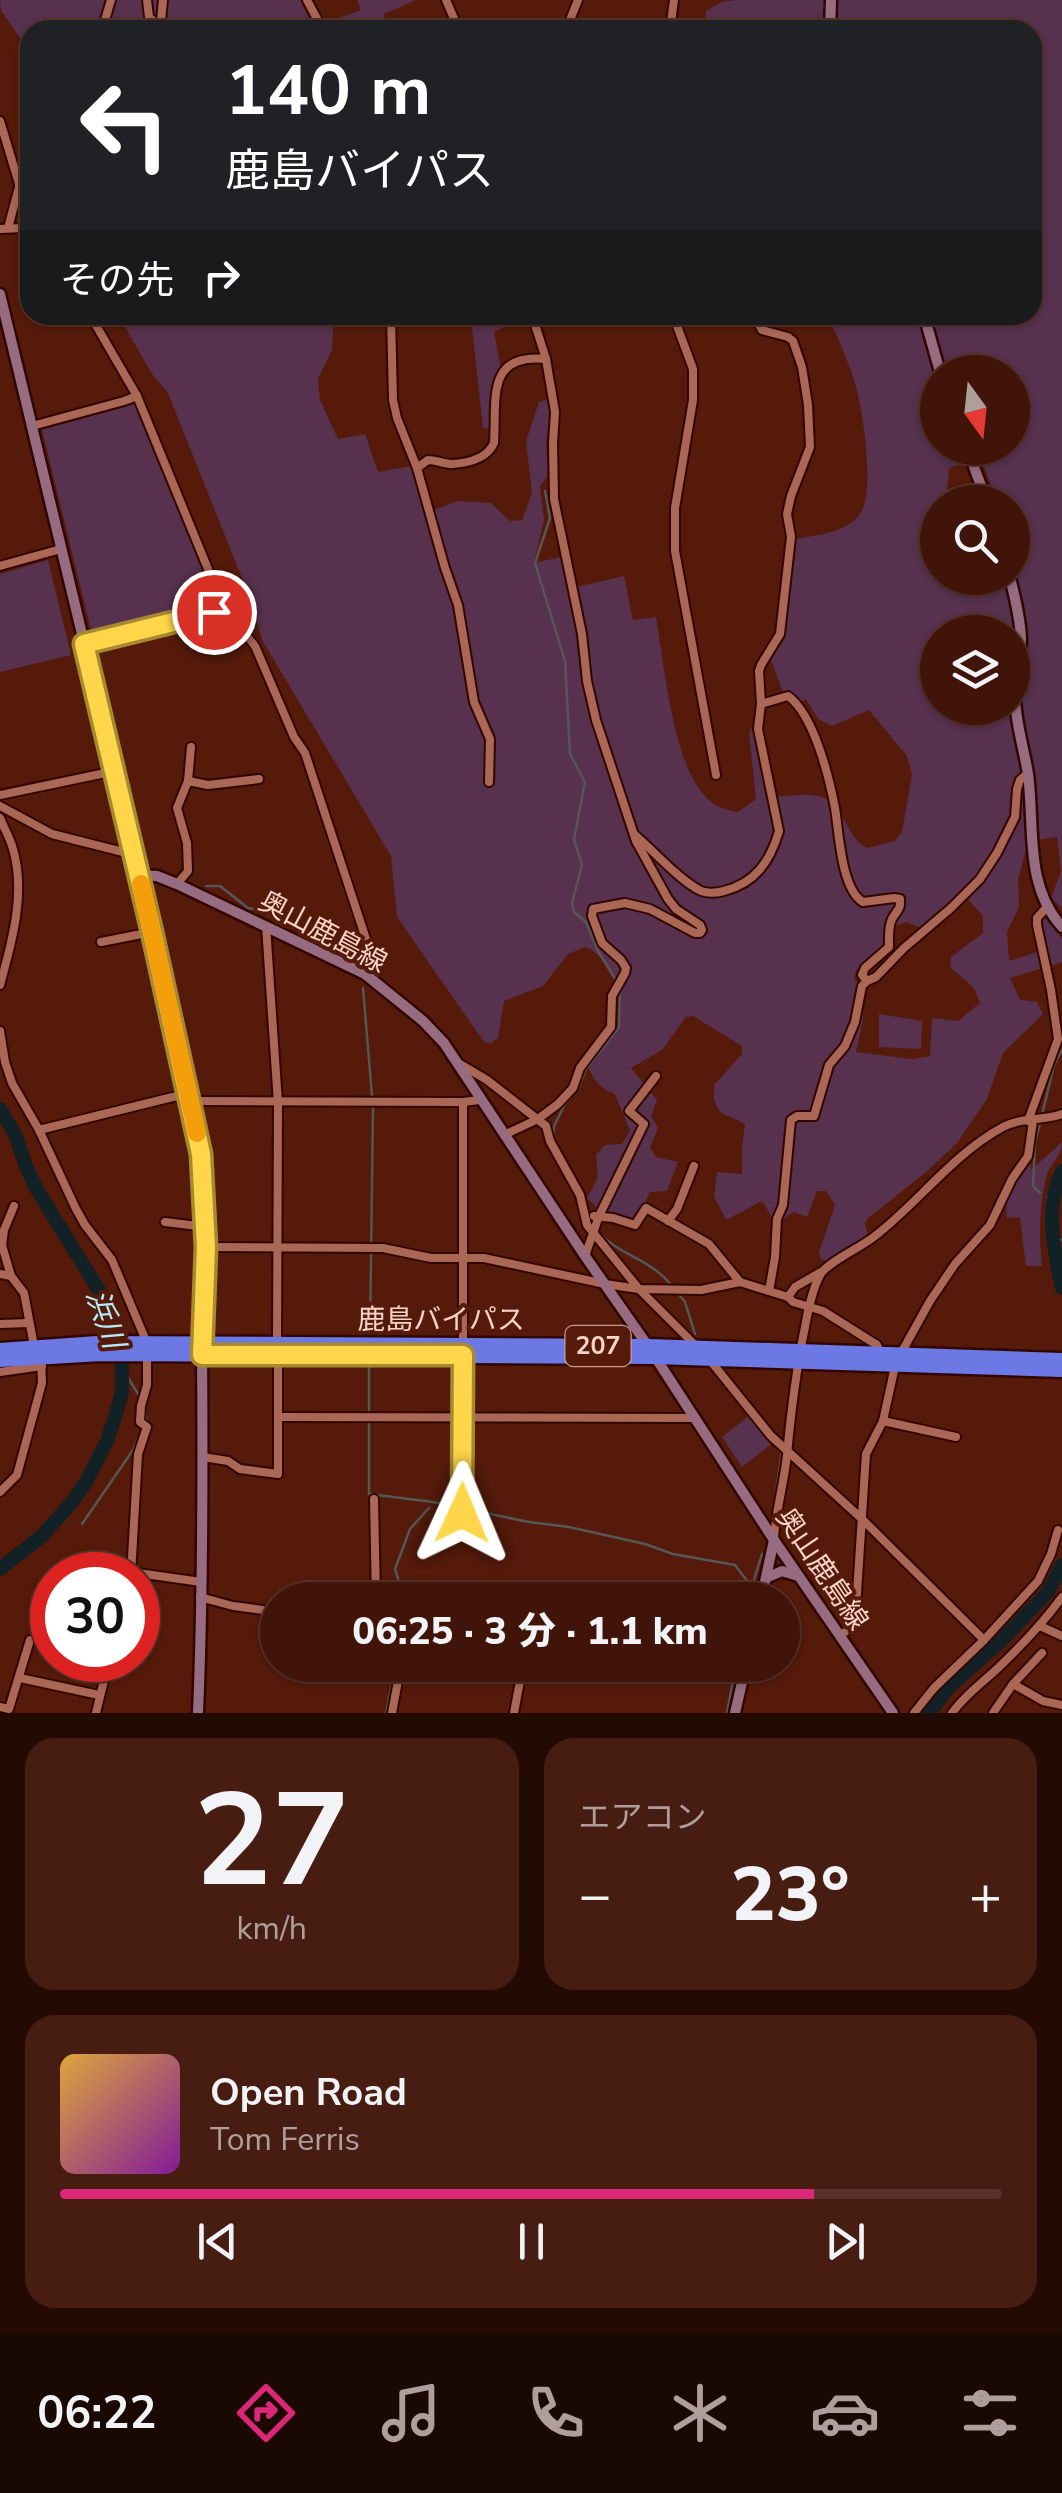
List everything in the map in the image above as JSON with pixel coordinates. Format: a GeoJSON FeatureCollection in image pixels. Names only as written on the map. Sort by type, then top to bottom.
{"type":"FeatureCollection","features":[{"type":"Feature","properties":{"kind":"highway","name":"鹿島バイパス"},"geometry":{"type":"LineString","coordinates":[[202,1350],[277,1344],[463,1350]]}},
{"type":"Feature","properties":{"kind":"highway","name":"鹿島バイパス"},"geometry":{"type":"LineString","coordinates":[[0,1360],[98,1348],[143,1348],[652,1352],[1059,1365]]}},
{"type":"Feature","properties":{"kind":"highway","name":"鹿島バイパス"},"geometry":{"type":"LineString","coordinates":[[0,1350],[39,1356]]}},
{"type":"Feature","properties":{"kind":"highway","name":"鹿島バイパス"},"geometry":{"type":"LineString","coordinates":[[798,1358],[882,1355],[898,1360]]}},
{"type":"Feature","properties":{"kind":"main road"},"geometry":{"type":"LineString","coordinates":[[0,294],[134,852],[201,1154],[206,1247],[198,1713]]}},
{"type":"Feature","properties":{"kind":"main road"},"geometry":{"type":"LineString","coordinates":[[927,325],[935,355]]}},
{"type":"Feature","properties":{"kind":"main road"},"geometry":{"type":"LineString","coordinates":[[1015,595],[1021,640],[1014,693],[1028,774],[1033,853],[1046,908],[1062,927]]}},
{"type":"Feature","properties":{"kind":"main road","name":"奥山鹿島線"},"geometry":{"type":"LineString","coordinates":[[138,874],[178,884],[365,974],[444,1043],[893,1713]]}},
{"type":"Feature","properties":{"kind":"main road"},"geometry":{"type":"LineString","coordinates":[[765,1582],[774,1540]]}},
{"type":"Feature","properties":{"kind":"main road"},"geometry":{"type":"LineString","coordinates":[[766,1578],[782,1571],[799,1576]]}},
{"type":"Feature","properties":{"kind":"main road"},"geometry":{"type":"LineString","coordinates":[[735,1713],[737,1682]]}},
{"type":"Feature","properties":{"kind":"street"},"geometry":{"type":"LineString","coordinates":[[0,122],[20,192]]}},
{"type":"Feature","properties":{"kind":"street"},"geometry":{"type":"LineString","coordinates":[[4,229],[20,179]]}},
{"type":"Feature","properties":{"kind":"street"},"geometry":{"type":"LineString","coordinates":[[96,325],[137,396],[224,608],[255,646],[294,738],[305,753],[366,939],[365,974]]}},
{"type":"Feature","properties":{"kind":"street"},"geometry":{"type":"LineString","coordinates":[[391,325],[393,400],[458,604],[474,702],[490,739],[488,782]]}},
{"type":"Feature","properties":{"kind":"street"},"geometry":{"type":"LineString","coordinates":[[535,325],[555,412],[554,499],[596,720],[635,835],[690,884],[703,892],[717,893],[743,886],[753,878],[776,842],[778,831],[758,729],[760,665],[780,634],[791,537],[788,514],[810,447],[802,367],[793,341],[762,330],[759,325]]}},
{"type":"Feature","properties":{"kind":"street"},"geometry":{"type":"LineString","coordinates":[[677,325],[693,369],[693,400],[675,508],[675,551],[716,775]]}},
{"type":"Feature","properties":{"kind":"street"},"geometry":{"type":"LineString","coordinates":[[417,468],[428,460],[449,464],[482,458],[490,452],[502,370],[512,361],[528,357],[546,359]]}},
{"type":"Feature","properties":{"kind":"street"},"geometry":{"type":"LineString","coordinates":[[32,426],[137,396]]}},
{"type":"Feature","properties":{"kind":"street"},"geometry":{"type":"LineString","coordinates":[[0,566],[61,548]]}},
{"type":"Feature","properties":{"kind":"street"},"geometry":{"type":"LineString","coordinates":[[84,644],[224,608]]}},
{"type":"Feature","properties":{"kind":"street"},"geometry":{"type":"LineString","coordinates":[[761,704],[788,696],[801,710],[818,747],[834,805],[842,859],[854,894],[863,902],[900,900],[889,928],[889,947],[865,968],[862,975],[867,981]]}},
{"type":"Feature","properties":{"kind":"street"},"geometry":{"type":"LineString","coordinates":[[178,884],[188,871],[187,843],[178,808],[188,782],[191,747]]}},
{"type":"Feature","properties":{"kind":"street"},"geometry":{"type":"LineString","coordinates":[[0,795],[115,772]]}},
{"type":"Feature","properties":{"kind":"street"},"geometry":{"type":"LineString","coordinates":[[769,1292],[792,1120],[814,1116],[829,1065],[845,1046],[855,1022],[860,991],[867,981],[876,977],[980,879],[1015,818],[1017,789],[1028,774]]}},
{"type":"Feature","properties":{"kind":"street"},"geometry":{"type":"LineString","coordinates":[[188,782],[208,785],[259,779]]}},
{"type":"Feature","properties":{"kind":"street"},"geometry":{"type":"LineString","coordinates":[[0,806],[52,834],[134,852]]}},
{"type":"Feature","properties":{"kind":"street"},"geometry":{"type":"LineString","coordinates":[[0,818],[17,866],[18,889],[16,920],[0,985]]}},
{"type":"Feature","properties":{"kind":"street"},"geometry":{"type":"LineString","coordinates":[[504,1135],[538,1119],[558,1104],[573,1088],[580,1068],[610,1027],[612,996],[626,968],[602,943],[593,909],[625,903],[650,909],[695,934],[702,930],[668,899],[635,835]]}},
{"type":"Feature","properties":{"kind":"street"},"geometry":{"type":"LineString","coordinates":[[840,1636],[855,1624],[866,1454],[882,1421],[898,1360],[955,1264],[990,1225],[1028,1156],[1058,1038],[1037,925],[1037,918],[1046,908]]}},
{"type":"Feature","properties":{"kind":"street"},"geometry":{"type":"LineString","coordinates":[[266,926],[278,1103],[277,1344]]}},
{"type":"Feature","properties":{"kind":"street"},"geometry":{"type":"LineString","coordinates":[[101,942],[152,932]]}},
{"type":"Feature","properties":{"kind":"street"},"geometry":{"type":"LineString","coordinates":[[0,1030],[12,1083],[84,1225],[112,1260],[143,1348],[147,1385],[141,1406],[144,1424],[138,1454],[132,1552]]}},
{"type":"Feature","properties":{"kind":"street"},"geometry":{"type":"LineString","coordinates":[[459,1064],[546,1126],[593,1221],[639,1289],[703,1354],[784,1449],[984,1640]]}},
{"type":"Feature","properties":{"kind":"street"},"geometry":{"type":"LineString","coordinates":[[584,1256],[593,1221],[644,1124],[629,1111],[656,1076]]}},
{"type":"Feature","properties":{"kind":"street"},"geometry":{"type":"LineString","coordinates":[[39,1130],[172,1095],[278,1103],[480,1100]]}},
{"type":"Feature","properties":{"kind":"street"},"geometry":{"type":"LineString","coordinates":[[462,1513],[463,1102]]}},
{"type":"Feature","properties":{"kind":"street"},"geometry":{"type":"LineString","coordinates":[[788,1297],[795,1287],[884,1229],[950,1166],[999,1130],[1062,1114]]}},
{"type":"Feature","properties":{"kind":"street"},"geometry":{"type":"LineString","coordinates":[[668,1220],[694,1166]]}},
{"type":"Feature","properties":{"kind":"street"},"geometry":{"type":"LineString","coordinates":[[0,1492],[17,1475],[42,1383],[24,1293],[11,1276],[2,1245],[14,1206]]}},
{"type":"Feature","properties":{"kind":"street"},"geometry":{"type":"LineString","coordinates":[[593,1221],[613,1218],[635,1226],[646,1208],[709,1244],[740,1282]]}},
{"type":"Feature","properties":{"kind":"street"},"geometry":{"type":"LineString","coordinates":[[165,1222],[206,1227]]}},
{"type":"Feature","properties":{"kind":"street"},"geometry":{"type":"LineString","coordinates":[[206,1247],[370,1248],[431,1258],[484,1258],[639,1289],[701,1290],[740,1282],[823,1310],[877,1346],[882,1355]]}},
{"type":"Feature","properties":{"kind":"street"},"geometry":{"type":"LineString","coordinates":[[774,1540],[798,1358],[821,1272]]}},
{"type":"Feature","properties":{"kind":"street"},"geometry":{"type":"LineString","coordinates":[[0,1274],[11,1276]]}},
{"type":"Feature","properties":{"kind":"street"},"geometry":{"type":"LineString","coordinates":[[0,1324],[29,1323]]}},
{"type":"Feature","properties":{"kind":"street"},"geometry":{"type":"LineString","coordinates":[[0,1372],[39,1356]]}},
{"type":"Feature","properties":{"kind":"street"},"geometry":{"type":"LineString","coordinates":[[203,1457],[228,1462],[240,1470],[278,1474],[278,1364]]}},
{"type":"Feature","properties":{"kind":"street"},"geometry":{"type":"LineString","coordinates":[[278,1417],[694,1418]]}},
{"type":"Feature","properties":{"kind":"street"},"geometry":{"type":"LineString","coordinates":[[882,1421],[956,1436]]}},
{"type":"Feature","properties":{"kind":"street"},"geometry":{"type":"LineString","coordinates":[[374,1499],[376,1582]]}},
{"type":"Feature","properties":{"kind":"street"},"geometry":{"type":"LineString","coordinates":[[914,1713],[1038,1581],[1058,1530]]}},
{"type":"Feature","properties":{"kind":"street"},"geometry":{"type":"LineString","coordinates":[[160,1577],[201,1582]]}},
{"type":"Feature","properties":{"kind":"street"},"geometry":{"type":"LineString","coordinates":[[955,1712],[1040,1626],[1062,1596]]}},
{"type":"Feature","properties":{"kind":"street"},"geometry":{"type":"LineString","coordinates":[[200,1598],[260,1610]]}},
{"type":"Feature","properties":{"kind":"street"},"geometry":{"type":"LineString","coordinates":[[1040,1626],[1062,1636]]}},
{"type":"Feature","properties":{"kind":"street"},"geometry":{"type":"LineString","coordinates":[[0,1706],[10,1708],[30,1640]]}},
{"type":"Feature","properties":{"kind":"street"},"geometry":{"type":"LineString","coordinates":[[993,1713],[1042,1653]]}},
{"type":"Feature","properties":{"kind":"street"},"geometry":{"type":"LineString","coordinates":[[20,1678],[100,1695]]}},
{"type":"Feature","properties":{"kind":"street"},"geometry":{"type":"LineString","coordinates":[[96,1713],[103,1682]]}},
{"type":"Feature","properties":{"kind":"street"},"geometry":{"type":"LineString","coordinates":[[392,1713],[398,1682]]}},
{"type":"Feature","properties":{"kind":"street"},"geometry":{"type":"LineString","coordinates":[[514,1713],[520,1682]]}},
{"type":"Feature","properties":{"kind":"street"},"geometry":{"type":"LineString","coordinates":[[1013,1684],[1043,1701],[1062,1705]]}},
{"type":"Feature","properties":{"kind":"shaded area"},"geometry":{"type":"Polygon","coordinates":[[[0,0],[300,0],[310,20],[20,20],[20,38],[1,10],[0,0]]]}},
{"type":"Feature","properties":{"kind":"shaded area"},"geometry":{"type":"Polygon","coordinates":[[[357,0],[416,0],[384,14],[386,20],[333,20],[361,10],[357,0]]]}},
{"type":"Feature","properties":{"kind":"shaded area"},"geometry":{"type":"Polygon","coordinates":[[[736,0],[1062,0],[1062,908],[1051,898],[1061,871],[1057,837],[1028,841],[1018,880],[1019,907],[1007,932],[1009,961],[1044,950],[1038,922],[1046,916],[1062,939],[1062,962],[1010,978],[1020,1000],[1037,1002],[1043,1014],[1003,1053],[987,1099],[957,1143],[867,1219],[868,1235],[829,1260],[821,1260],[819,1252],[835,1205],[826,1191],[817,1191],[807,1217],[794,1212],[782,1220],[772,1217],[762,1201],[726,1220],[714,1196],[717,1172],[742,1174],[745,1124],[720,1112],[714,1100],[714,1085],[742,1054],[742,1046],[693,1016],[686,1017],[662,1050],[631,1068],[657,1100],[651,1116],[658,1128],[650,1147],[656,1157],[678,1162],[667,1191],[650,1192],[635,1222],[605,1215],[587,1198],[598,1177],[596,1155],[605,1145],[622,1144],[630,1131],[615,1094],[597,1083],[588,1064],[618,1024],[619,1002],[609,969],[585,947],[568,954],[543,986],[504,1001],[498,1038],[484,1042],[397,917],[391,856],[262,640],[252,603],[168,393],[152,374],[124,325],[333,325],[332,350],[318,379],[320,400],[338,439],[365,434],[378,472],[412,466],[426,513],[458,501],[491,503],[510,521],[522,520],[532,493],[526,441],[539,402],[548,399],[548,476],[540,486],[544,520],[534,563],[570,555],[577,587],[624,576],[633,620],[656,617],[677,736],[693,780],[704,795],[720,807],[738,812],[756,799],[749,733],[752,727],[761,725],[777,796],[827,799],[853,836],[867,848],[895,841],[902,832],[912,774],[907,756],[869,710],[832,726],[818,719],[806,699],[791,707],[770,657],[782,642],[796,539],[846,526],[859,515],[867,490],[859,399],[832,325],[1042,325],[1042,20],[706,20],[706,11],[721,2],[736,0]],[[920,355],[920,465],[960,465],[949,468],[948,485],[920,485],[920,595],[1030,595],[1030,485],[991,485],[983,465],[1030,465],[1030,355],[920,355]],[[967,898],[929,931],[906,922],[893,927],[891,947],[856,970],[854,979],[864,990],[856,1052],[912,1059],[930,1056],[932,1018],[958,1021],[980,1003],[974,988],[950,967],[951,957],[983,933],[983,916],[967,898]]]}},
{"type":"Feature","properties":{"kind":"shaded area"},"geometry":{"type":"Polygon","coordinates":[[[508,325],[494,332],[500,364],[499,430],[483,428],[472,327],[508,325]]]}},
{"type":"Feature","properties":{"kind":"shaded area"},"geometry":{"type":"Polygon","coordinates":[[[135,404],[218,607],[93,638],[42,430],[135,404]]]}},
{"type":"Feature","properties":{"kind":"shaded area"},"geometry":{"type":"Polygon","coordinates":[[[48,560],[71,655],[0,672],[0,574],[48,560]]]}},
{"type":"Feature","properties":{"kind":"shaded area"},"geometry":{"type":"Polygon","coordinates":[[[879,1014],[922,1021],[921,1049],[879,1047],[879,1014]]]}},
{"type":"Feature","properties":{"kind":"shaded area"},"geometry":{"type":"Polygon","coordinates":[[[1062,1142],[1044,1189],[1040,1222],[1042,1266],[1026,1266],[1020,1217],[1007,1218],[1009,1191],[1030,1154],[1031,1170],[1062,1142]]]}},
{"type":"Feature","properties":{"kind":"shaded area"},"geometry":{"type":"Polygon","coordinates":[[[750,1415],[773,1443],[742,1467],[722,1437],[750,1415]]]}},
{"type":"Feature","properties":{"kind":"waterway"},"geometry":{"type":"LineString","coordinates":[[545,491],[550,518],[535,563],[565,661],[570,754],[585,782],[574,840],[582,865],[572,903],[617,982]]}},
{"type":"Feature","properties":{"kind":"waterway"},"geometry":{"type":"LineString","coordinates":[[307,772],[362,942]]}},
{"type":"Feature","properties":{"kind":"waterway"},"geometry":{"type":"LineString","coordinates":[[206,886],[220,886],[248,908],[260,910],[285,925],[327,923],[332,926],[340,951],[353,957],[362,950]]}},
{"type":"Feature","properties":{"kind":"waterway"},"geometry":{"type":"LineString","coordinates":[[363,988],[373,1108],[370,1333]]}},
{"type":"Feature","properties":{"kind":"waterway"},"geometry":{"type":"LineString","coordinates":[[584,1197],[553,1137],[554,1126],[586,1069],[619,1027],[620,989]]}},
{"type":"Feature","properties":{"kind":"waterway"},"geometry":{"type":"LineString","coordinates":[[1042,1115],[1054,1065],[1062,1050]]}},
{"type":"Feature","properties":{"kind":"waterway","name":"浜川"},"geometry":{"type":"LineString","coordinates":[[0,1109],[16,1136],[36,1188],[100,1292],[118,1339],[122,1368],[122,1392],[115,1417],[86,1482],[43,1535],[0,1569]]}},
{"type":"Feature","properties":{"kind":"waterway"},"geometry":{"type":"LineString","coordinates":[[1040,1123],[1033,1186],[1040,1193]]}},
{"type":"Feature","properties":{"kind":"waterway"},"geometry":{"type":"LineString","coordinates":[[1062,1171],[1052,1214],[1062,1288]]}},
{"type":"Feature","properties":{"kind":"waterway"},"geometry":{"type":"LineString","coordinates":[[1047,1197],[1053,1198]]}},
{"type":"Feature","properties":{"kind":"waterway"},"geometry":{"type":"LineString","coordinates":[[598,1232],[655,1269],[671,1285]]}},
{"type":"Feature","properties":{"kind":"waterway"},"geometry":{"type":"LineString","coordinates":[[1052,1241],[1062,1240]]}},
{"type":"Feature","properties":{"kind":"waterway"},"geometry":{"type":"LineString","coordinates":[[676,1291],[685,1302],[695,1334]]}},
{"type":"Feature","properties":{"kind":"waterway"},"geometry":{"type":"LineString","coordinates":[[369,1365],[369,1494],[433,1502],[645,1544],[673,1554],[735,1565],[748,1582]]}},
{"type":"Feature","properties":{"kind":"waterway"},"geometry":{"type":"LineString","coordinates":[[122,1368],[140,1397]]}},
{"type":"Feature","properties":{"kind":"waterway"},"geometry":{"type":"LineString","coordinates":[[724,1371],[776,1436]]}},
{"type":"Feature","properties":{"kind":"waterway"},"geometry":{"type":"LineString","coordinates":[[82,1524],[133,1450],[146,1420],[145,1406]]}},
{"type":"Feature","properties":{"kind":"waterway"},"geometry":{"type":"LineString","coordinates":[[775,1498],[782,1452]]}},
{"type":"Feature","properties":{"kind":"waterway"},"geometry":{"type":"LineString","coordinates":[[399,1582],[395,1569],[410,1529],[429,1508]]}},
{"type":"Feature","properties":{"kind":"waterway"},"geometry":{"type":"LineString","coordinates":[[753,1582],[762,1554]]}},
{"type":"Feature","properties":{"kind":"waterway"},"geometry":{"type":"LineString","coordinates":[[929,1713],[949,1687],[1048,1592],[1062,1565]]}},
{"type":"Feature","properties":{"kind":"waterway"},"geometry":{"type":"LineString","coordinates":[[386,1713],[392,1682]]}},
{"type":"Feature","properties":{"kind":"waterway"},"geometry":{"type":"LineString","coordinates":[[727,1713],[733,1682]]}},
{"type":"Feature","properties":{"kind":"slow traffic"},"geometry":{"type":"LineString","coordinates":[[141,884],[197,1133]]}},
{"type":"Feature","properties":{"kind":"route"},"geometry":{"type":"LineString","coordinates":[[214,612],[84,644],[201,1154],[206,1247],[202,1355],[463,1355],[462,1513]]}}]}
